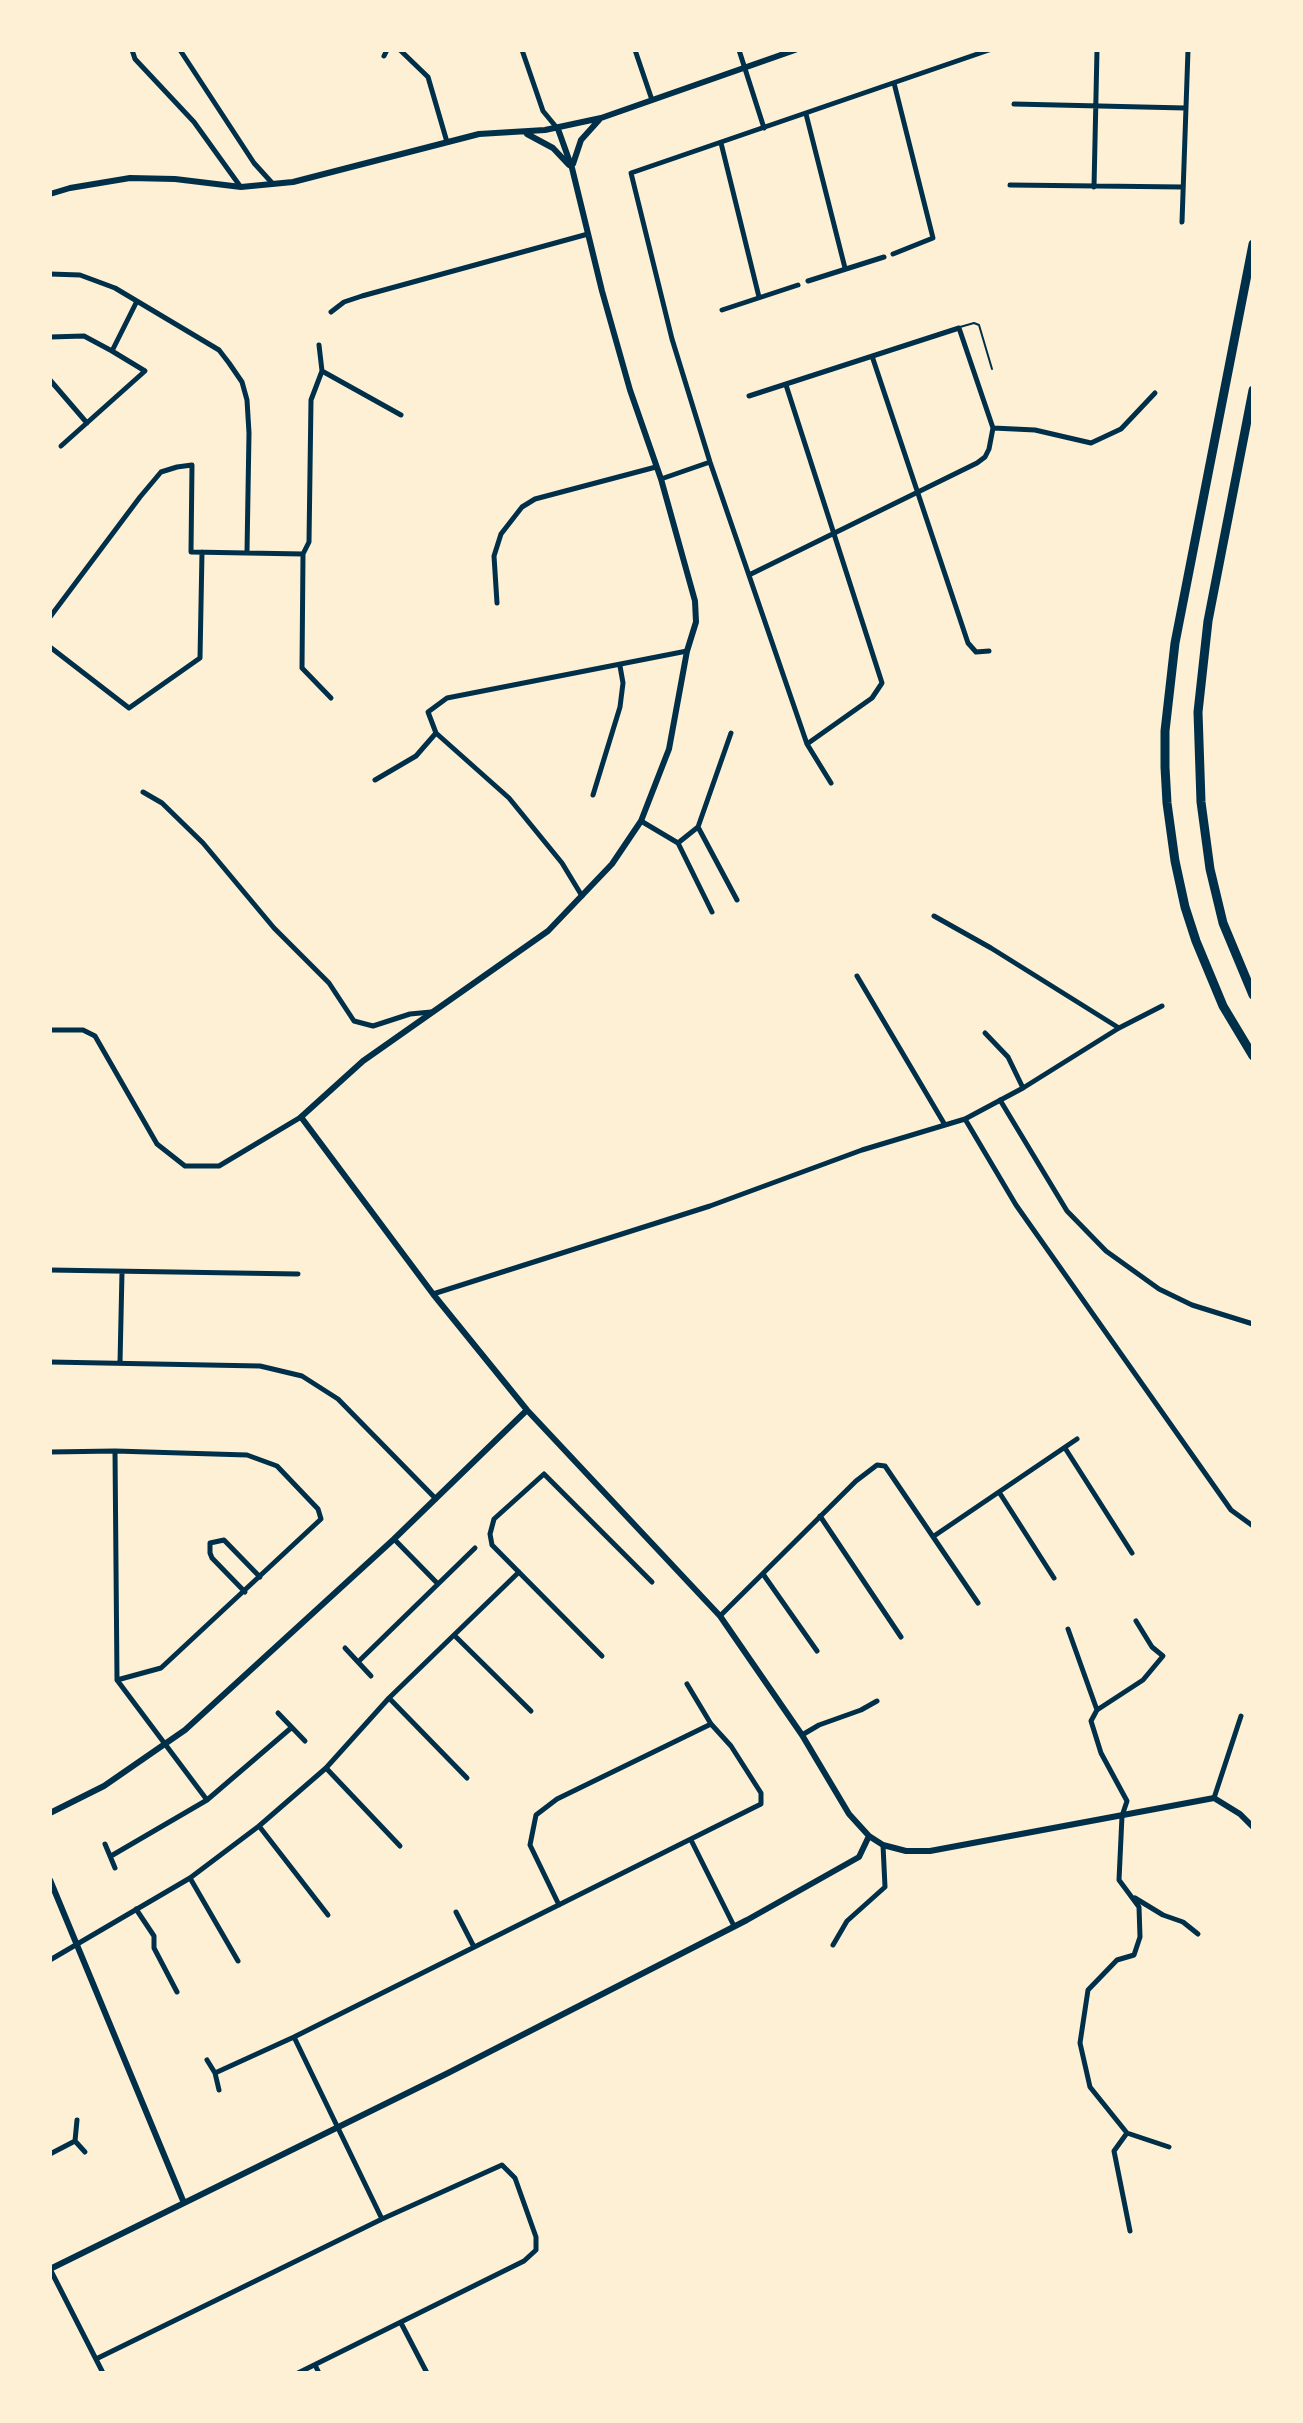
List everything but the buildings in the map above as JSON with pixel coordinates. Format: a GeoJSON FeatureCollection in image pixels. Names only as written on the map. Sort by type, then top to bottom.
{"type":"FeatureCollection","features":[{"type":"Feature","properties":{"kind":"highway"},"geometry":{"type":"LineString","coordinates":[[1253,244],[1175,643],[1165,743],[1167,803],[1185,907],[1223,1006],[1253,1056]]}},
{"type":"Feature","properties":{"kind":"highway"},"geometry":{"type":"LineString","coordinates":[[1253,390],[1208,621],[1198,712],[1201,802],[1210,869],[1223,923],[1253,995]]}},
{"type":"Feature","properties":{"kind":"street"},"geometry":{"type":"LineString","coordinates":[[132,50],[135,59],[194,122],[241,187]]}},
{"type":"Feature","properties":{"kind":"street"},"geometry":{"type":"LineString","coordinates":[[180,50],[254,163],[274,185]]}},
{"type":"Feature","properties":{"kind":"street"},"geometry":{"type":"LineString","coordinates":[[400,50],[428,77],[447,142]]}},
{"type":"Feature","properties":{"kind":"street"},"geometry":{"type":"LineString","coordinates":[[50,1030],[83,1030],[95,1036],[157,1144],[185,1166],[219,1166],[301,1117],[363,1061],[548,931],[612,864],[641,821],[669,749],[687,651],[696,622],[695,601],[661,479],[630,390],[572,168],[558,129],[543,111],[522,50]]}},
{"type":"Feature","properties":{"kind":"street"},"geometry":{"type":"LineString","coordinates":[[635,50],[652,100]]}},
{"type":"Feature","properties":{"kind":"street"},"geometry":{"type":"LineString","coordinates":[[739,50],[764,128]]}},
{"type":"Feature","properties":{"kind":"street"},"geometry":{"type":"LineString","coordinates":[[50,194],[130,178],[175,179],[241,187],[319,177],[479,134],[558,129],[601,118],[795,50]]}},
{"type":"Feature","properties":{"kind":"street"},"geometry":{"type":"LineString","coordinates":[[831,783],[807,744],[710,462],[672,339],[631,173],[989,50]]}},
{"type":"Feature","properties":{"kind":"street"},"geometry":{"type":"LineString","coordinates":[[1094,187],[1097,50]]}},
{"type":"Feature","properties":{"kind":"street"},"geometry":{"type":"LineString","coordinates":[[1182,222],[1188,50]]}},
{"type":"Feature","properties":{"kind":"street"},"geometry":{"type":"LineString","coordinates":[[893,254],[933,238],[894,83]]}},
{"type":"Feature","properties":{"kind":"street"},"geometry":{"type":"LineString","coordinates":[[1014,104],[1185,108]]}},
{"type":"Feature","properties":{"kind":"street"},"geometry":{"type":"LineString","coordinates":[[806,114],[845,268]]}},
{"type":"Feature","properties":{"kind":"street"},"geometry":{"type":"LineString","coordinates":[[572,168],[581,140],[601,118]]}},
{"type":"Feature","properties":{"kind":"street"},"geometry":{"type":"LineString","coordinates":[[524,132],[553,148],[572,168]]}},
{"type":"Feature","properties":{"kind":"street"},"geometry":{"type":"LineString","coordinates":[[721,143],[759,297]]}},
{"type":"Feature","properties":{"kind":"street"},"geometry":{"type":"LineString","coordinates":[[1010,185],[1182,187]]}},
{"type":"Feature","properties":{"kind":"street"},"geometry":{"type":"LineString","coordinates":[[331,312],[344,302],[362,296],[588,234]]}},
{"type":"Feature","properties":{"kind":"street"},"geometry":{"type":"LineString","coordinates":[[808,281],[884,257]]}},
{"type":"Feature","properties":{"kind":"street"},"geometry":{"type":"LineString","coordinates":[[50,274],[80,275],[98,280],[137,301],[219,350],[242,382],[247,400],[249,433],[247,553]]}},
{"type":"Feature","properties":{"kind":"street"},"geometry":{"type":"LineString","coordinates":[[722,310],[798,285]]}},
{"type":"Feature","properties":{"kind":"street"},"geometry":{"type":"LineString","coordinates":[[112,351],[137,301]]}},
{"type":"Feature","properties":{"kind":"street"},"geometry":{"type":"LineString","coordinates":[[749,396],[959,328],[993,428],[985,457],[751,574]]}},
{"type":"Feature","properties":{"kind":"street"},"geometry":{"type":"LineString","coordinates":[[50,337],[84,336],[145,371],[61,446]]}},
{"type":"Feature","properties":{"kind":"street"},"geometry":{"type":"LineString","coordinates":[[319,345],[322,371],[311,400],[309,542],[303,554],[302,668],[331,698]]}},
{"type":"Feature","properties":{"kind":"street"},"geometry":{"type":"LineString","coordinates":[[872,356],[968,643],[976,652],[989,651]]}},
{"type":"Feature","properties":{"kind":"street"},"geometry":{"type":"LineString","coordinates":[[322,371],[401,415]]}},
{"type":"Feature","properties":{"kind":"street"},"geometry":{"type":"LineString","coordinates":[[50,380],[87,423]]}},
{"type":"Feature","properties":{"kind":"street"},"geometry":{"type":"LineString","coordinates":[[786,385],[882,683],[872,698],[807,744]]}},
{"type":"Feature","properties":{"kind":"street"},"geometry":{"type":"LineString","coordinates":[[993,428],[1035,430],[1091,443],[1121,429],[1155,393]]}},
{"type":"Feature","properties":{"kind":"street"},"geometry":{"type":"LineString","coordinates":[[661,479],[710,462]]}},
{"type":"Feature","properties":{"kind":"street"},"geometry":{"type":"LineString","coordinates":[[50,617],[161,472],[192,465],[191,552],[303,554]]}},
{"type":"Feature","properties":{"kind":"street"},"geometry":{"type":"LineString","coordinates":[[497,603],[494,556],[501,534],[522,507],[535,499],[656,467]]}},
{"type":"Feature","properties":{"kind":"street"},"geometry":{"type":"LineString","coordinates":[[50,647],[129,708],[200,658],[202,552]]}},
{"type":"Feature","properties":{"kind":"street"},"geometry":{"type":"LineString","coordinates":[[582,896],[562,863],[509,798],[436,733],[428,712],[447,698],[687,651]]}},
{"type":"Feature","properties":{"kind":"street"},"geometry":{"type":"LineString","coordinates":[[593,795],[620,707],[623,683],[620,666]]}},
{"type":"Feature","properties":{"kind":"street"},"geometry":{"type":"LineString","coordinates":[[375,780],[416,756],[436,733]]}},
{"type":"Feature","properties":{"kind":"street"},"geometry":{"type":"LineString","coordinates":[[678,843],[698,827],[731,733]]}},
{"type":"Feature","properties":{"kind":"street"},"geometry":{"type":"LineString","coordinates":[[143,792],[162,803],[203,843],[274,928],[329,983],[354,1021],[373,1026],[410,1014],[432,1012]]}},
{"type":"Feature","properties":{"kind":"street"},"geometry":{"type":"LineString","coordinates":[[641,821],[678,843],[712,912]]}},
{"type":"Feature","properties":{"kind":"street"},"geometry":{"type":"LineString","coordinates":[[698,827],[737,900]]}},
{"type":"Feature","properties":{"kind":"street"},"geometry":{"type":"LineString","coordinates":[[934,916],[1119,1028]]}},
{"type":"Feature","properties":{"kind":"street"},"geometry":{"type":"LineString","coordinates":[[857,976],[945,1125]]}},
{"type":"Feature","properties":{"kind":"street"},"geometry":{"type":"LineString","coordinates":[[433,1294],[710,1206],[862,1150],[965,1119],[1162,1006]]}},
{"type":"Feature","properties":{"kind":"street"},"geometry":{"type":"LineString","coordinates":[[985,1033],[1008,1057],[1023,1088]]}},
{"type":"Feature","properties":{"kind":"street"},"geometry":{"type":"LineString","coordinates":[[1000,1100],[1067,1211],[1106,1251],[1159,1289],[1192,1305],[1253,1324]]}},
{"type":"Feature","properties":{"kind":"street"},"geometry":{"type":"LineString","coordinates":[[301,1117],[433,1294],[527,1410],[720,1616],[802,1735],[849,1814],[869,1836],[883,1845],[906,1851],[930,1851],[1214,1798],[1240,1814],[1253,1827]]}},
{"type":"Feature","properties":{"kind":"street"},"geometry":{"type":"LineString","coordinates":[[965,1119],[1016,1205],[1213,1485],[1231,1510],[1253,1526]]}},
{"type":"Feature","properties":{"kind":"street"},"geometry":{"type":"LineString","coordinates":[[50,1270],[298,1274]]}},
{"type":"Feature","properties":{"kind":"street"},"geometry":{"type":"LineString","coordinates":[[120,1363],[122,1272]]}},
{"type":"Feature","properties":{"kind":"street"},"geometry":{"type":"LineString","coordinates":[[50,1362],[260,1366],[302,1376],[338,1399],[436,1499]]}},
{"type":"Feature","properties":{"kind":"street"},"geometry":{"type":"LineString","coordinates":[[50,1813],[104,1786],[166,1745],[394,1539],[527,1410]]}},
{"type":"Feature","properties":{"kind":"street"},"geometry":{"type":"LineString","coordinates":[[934,1536],[1077,1439]]}},
{"type":"Feature","properties":{"kind":"street"},"geometry":{"type":"LineString","coordinates":[[1065,1448],[1132,1553]]}},
{"type":"Feature","properties":{"kind":"street"},"geometry":{"type":"LineString","coordinates":[[115,1451],[117,1680],[207,1800]]}},
{"type":"Feature","properties":{"kind":"street"},"geometry":{"type":"LineString","coordinates":[[50,1452],[247,1455],[277,1466],[320,1514],[321,1519],[161,1668],[117,1680]]}},
{"type":"Feature","properties":{"kind":"street"},"geometry":{"type":"LineString","coordinates":[[720,1616],[856,1481],[877,1465],[885,1466],[978,1603]]}},
{"type":"Feature","properties":{"kind":"street"},"geometry":{"type":"LineString","coordinates":[[602,1656],[492,1545],[490,1534],[494,1519],[544,1474],[652,1582]]}},
{"type":"Feature","properties":{"kind":"street"},"geometry":{"type":"LineString","coordinates":[[999,1492],[1054,1578]]}},
{"type":"Feature","properties":{"kind":"street"},"geometry":{"type":"LineString","coordinates":[[820,1516],[901,1637]]}},
{"type":"Feature","properties":{"kind":"street"},"geometry":{"type":"LineString","coordinates":[[394,1539],[438,1584]]}},
{"type":"Feature","properties":{"kind":"street"},"geometry":{"type":"LineString","coordinates":[[245,1592],[212,1558],[210,1543],[224,1540],[260,1577]]}},
{"type":"Feature","properties":{"kind":"street"},"geometry":{"type":"LineString","coordinates":[[358,1662],[475,1548]]}},
{"type":"Feature","properties":{"kind":"street"},"geometry":{"type":"LineString","coordinates":[[50,1960],[190,1878],[259,1826],[326,1768],[389,1698],[519,1572]]}},
{"type":"Feature","properties":{"kind":"street"},"geometry":{"type":"LineString","coordinates":[[763,1574],[817,1651]]}},
{"type":"Feature","properties":{"kind":"street"},"geometry":{"type":"LineString","coordinates":[[1136,1621],[1152,1647],[1163,1656],[1143,1680],[1097,1710],[1091,1721],[1101,1753],[1127,1801],[1122,1816],[1119,1880],[1139,1907],[1140,1937],[1134,1955],[1117,1960],[1088,1990],[1080,2043],[1090,2087],[1127,2133],[1169,2147]]}},
{"type":"Feature","properties":{"kind":"street"},"geometry":{"type":"LineString","coordinates":[[1068,1629],[1097,1710]]}},
{"type":"Feature","properties":{"kind":"street"},"geometry":{"type":"LineString","coordinates":[[454,1635],[531,1711]]}},
{"type":"Feature","properties":{"kind":"street"},"geometry":{"type":"LineString","coordinates":[[345,1648],[371,1676]]}},
{"type":"Feature","properties":{"kind":"street"},"geometry":{"type":"LineString","coordinates":[[215,2073],[294,2037],[761,1804],[761,1793],[731,1746],[711,1724],[687,1684]]}},
{"type":"Feature","properties":{"kind":"street"},"geometry":{"type":"LineString","coordinates":[[389,1698],[467,1778]]}},
{"type":"Feature","properties":{"kind":"street"},"geometry":{"type":"LineString","coordinates":[[802,1735],[877,1701]]}},
{"type":"Feature","properties":{"kind":"street"},"geometry":{"type":"LineString","coordinates":[[278,1713],[305,1741]]}},
{"type":"Feature","properties":{"kind":"street"},"geometry":{"type":"LineString","coordinates":[[1214,1798],[1241,1716]]}},
{"type":"Feature","properties":{"kind":"street"},"geometry":{"type":"LineString","coordinates":[[559,1905],[530,1845],[536,1815],[557,1799],[711,1724]]}},
{"type":"Feature","properties":{"kind":"street"},"geometry":{"type":"LineString","coordinates":[[111,1856],[207,1800],[291,1728]]}},
{"type":"Feature","properties":{"kind":"street"},"geometry":{"type":"LineString","coordinates":[[326,1768],[400,1846]]}},
{"type":"Feature","properties":{"kind":"street"},"geometry":{"type":"LineString","coordinates":[[259,1826],[328,1915]]}},
{"type":"Feature","properties":{"kind":"street"},"geometry":{"type":"LineString","coordinates":[[103,2373],[50,2269],[734,1926],[859,1857],[869,1836]]}},
{"type":"Feature","properties":{"kind":"street"},"geometry":{"type":"LineString","coordinates":[[691,1840],[734,1926]]}},
{"type":"Feature","properties":{"kind":"street"},"geometry":{"type":"LineString","coordinates":[[105,1844],[115,1868]]}},
{"type":"Feature","properties":{"kind":"street"},"geometry":{"type":"LineString","coordinates":[[833,1945],[847,1921],[885,1887],[883,1845]]}},
{"type":"Feature","properties":{"kind":"street"},"geometry":{"type":"LineString","coordinates":[[190,1878],[238,1961]]}},
{"type":"Feature","properties":{"kind":"street"},"geometry":{"type":"LineString","coordinates":[[50,1880],[184,2203]]}},
{"type":"Feature","properties":{"kind":"street"},"geometry":{"type":"LineString","coordinates":[[1128,1892],[1163,1915],[1183,1922],[1198,1934]]}},
{"type":"Feature","properties":{"kind":"street"},"geometry":{"type":"LineString","coordinates":[[136,1909],[154,1936],[154,1948],[177,1992]]}},
{"type":"Feature","properties":{"kind":"street"},"geometry":{"type":"LineString","coordinates":[[456,1912],[474,1947]]}},
{"type":"Feature","properties":{"kind":"street"},"geometry":{"type":"LineString","coordinates":[[294,2037],[382,2219]]}},
{"type":"Feature","properties":{"kind":"street"},"geometry":{"type":"LineString","coordinates":[[207,2060],[215,2073],[219,2090]]}},
{"type":"Feature","properties":{"kind":"street"},"geometry":{"type":"LineString","coordinates":[[77,2120],[75,2141],[85,2152]]}},
{"type":"Feature","properties":{"kind":"street"},"geometry":{"type":"LineString","coordinates":[[1127,2133],[1114,2151],[1130,2231]]}},
{"type":"Feature","properties":{"kind":"street"},"geometry":{"type":"LineString","coordinates":[[50,2154],[75,2141]]}},
{"type":"Feature","properties":{"kind":"street"},"geometry":{"type":"LineString","coordinates":[[96,2359],[382,2219],[502,2165],[515,2178],[536,2237],[536,2250],[524,2261],[298,2373]]}},
{"type":"Feature","properties":{"kind":"street"},"geometry":{"type":"LineString","coordinates":[[401,2323],[427,2373]]}},
{"type":"Feature","properties":{"kind":"street"},"geometry":{"type":"LineString","coordinates":[[315,2365],[319,2373]]}},
{"type":"Feature","properties":{"kind":"lane"},"geometry":{"type":"LineString","coordinates":[[959,328],[974,323],[979,325],[992,369]]}}]}
